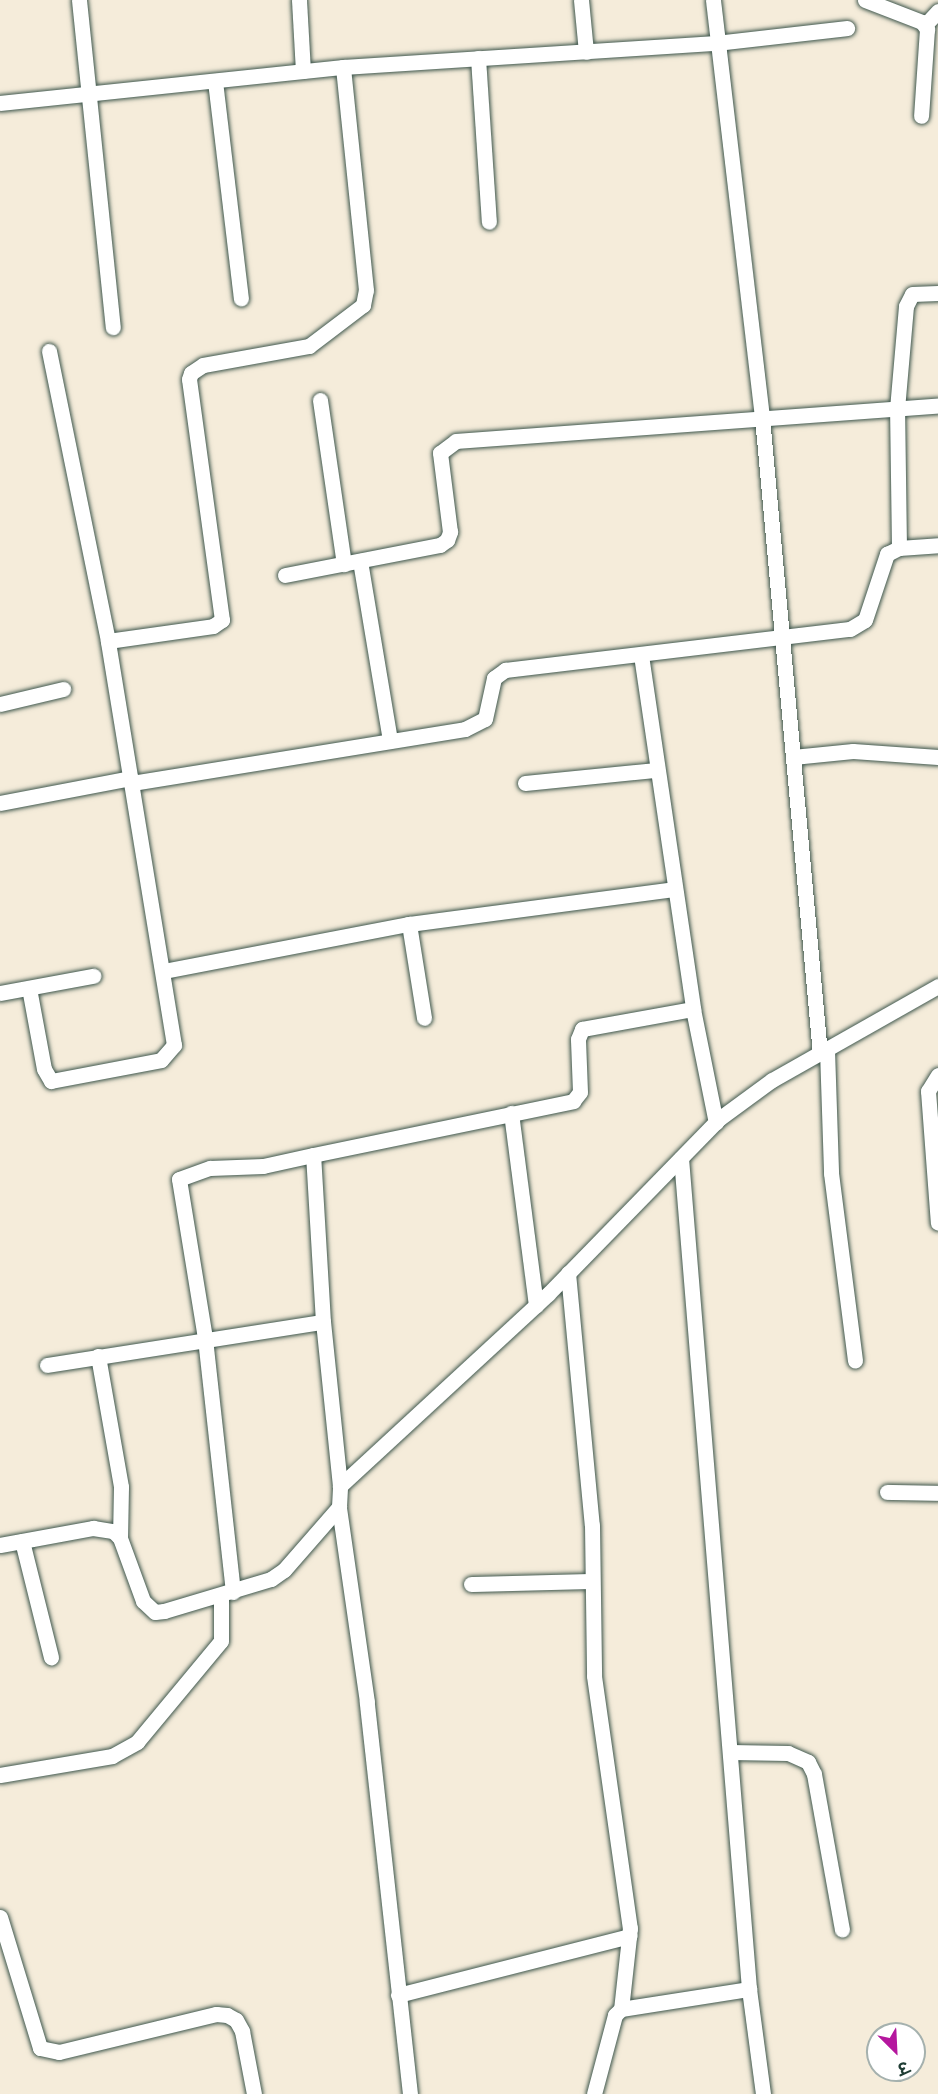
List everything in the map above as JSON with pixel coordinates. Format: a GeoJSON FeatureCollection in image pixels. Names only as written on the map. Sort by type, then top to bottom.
{"type":"FeatureCollection","features":[{"type":"Feature","properties":{"kind":"street"},"geometry":{"type":"LineString","coordinates":[[79,0],[113,327]]}},
{"type":"Feature","properties":{"kind":"street"},"geometry":{"type":"LineString","coordinates":[[299,0],[303,71]]}},
{"type":"Feature","properties":{"kind":"street"},"geometry":{"type":"LineString","coordinates":[[581,0],[586,51]]}},
{"type":"Feature","properties":{"kind":"street"},"geometry":{"type":"LineString","coordinates":[[713,0],[716,43],[762,417],[823,1052],[831,1173],[855,1360]]}},
{"type":"Feature","properties":{"kind":"street"},"geometry":{"type":"LineString","coordinates":[[865,0],[925,26],[929,36],[921,116]]}},
{"type":"Feature","properties":{"kind":"street"},"geometry":{"type":"LineString","coordinates":[[925,26],[938,11]]}},
{"type":"Feature","properties":{"kind":"street"},"geometry":{"type":"LineString","coordinates":[[0,103],[343,67],[716,43],[847,28]]}},
{"type":"Feature","properties":{"kind":"street"},"geometry":{"type":"LineString","coordinates":[[478,58],[489,222]]}},
{"type":"Feature","properties":{"kind":"street"},"geometry":{"type":"LineString","coordinates":[[108,641],[213,626],[222,620],[189,379],[191,373],[203,365],[309,346],[363,305],[366,290],[343,67]]}},
{"type":"Feature","properties":{"kind":"street"},"geometry":{"type":"LineString","coordinates":[[215,81],[241,298]]}},
{"type":"Feature","properties":{"kind":"street"},"geometry":{"type":"LineString","coordinates":[[899,548],[897,409],[908,299],[917,292],[938,293]]}},
{"type":"Feature","properties":{"kind":"street"},"geometry":{"type":"LineString","coordinates":[[29,988],[44,1069],[51,1081],[57,1083],[161,1060],[170,1054],[174,1035],[108,641],[49,351]]}},
{"type":"Feature","properties":{"kind":"street"},"geometry":{"type":"LineString","coordinates":[[320,400],[390,741]]}},
{"type":"Feature","properties":{"kind":"street"},"geometry":{"type":"LineString","coordinates":[[285,575],[352,563],[447,540],[450,532],[440,453],[448,443],[762,417],[938,406]]}},
{"type":"Feature","properties":{"kind":"street"},"geometry":{"type":"LineString","coordinates":[[0,803],[131,780],[390,741],[476,725],[489,710],[494,678],[504,670],[782,639],[858,626],[865,620],[887,554],[899,548],[938,545]]}},
{"type":"Feature","properties":{"kind":"street"},"geometry":{"type":"LineString","coordinates":[[641,655],[656,770],[693,1009],[716,1123]]}},
{"type":"Feature","properties":{"kind":"street"},"geometry":{"type":"LineString","coordinates":[[0,704],[63,689]]}},
{"type":"Feature","properties":{"kind":"street"},"geometry":{"type":"LineString","coordinates":[[793,757],[853,751],[938,757]]}},
{"type":"Feature","properties":{"kind":"street"},"geometry":{"type":"LineString","coordinates":[[525,783],[656,770]]}},
{"type":"Feature","properties":{"kind":"street"},"geometry":{"type":"LineString","coordinates":[[164,971],[409,924],[674,889]]}},
{"type":"Feature","properties":{"kind":"street"},"geometry":{"type":"LineString","coordinates":[[409,924],[424,1018]]}},
{"type":"Feature","properties":{"kind":"street"},"geometry":{"type":"LineString","coordinates":[[0,993],[93,976]]}},
{"type":"Feature","properties":{"kind":"street"},"geometry":{"type":"LineString","coordinates":[[340,1486],[536,1305],[716,1123],[772,1080],[938,986]]}},
{"type":"Feature","properties":{"kind":"street"},"geometry":{"type":"LineString","coordinates":[[0,1775],[112,1756],[137,1742],[221,1641],[227,1593],[205,1338],[179,1179],[210,1168],[263,1166],[577,1098],[581,1087],[578,1039],[582,1029],[693,1009]]}},
{"type":"Feature","properties":{"kind":"street"},"geometry":{"type":"LineString","coordinates":[[938,1075],[928,1091],[938,1224]]}},
{"type":"Feature","properties":{"kind":"street"},"geometry":{"type":"LineString","coordinates":[[511,1113],[536,1305]]}},
{"type":"Feature","properties":{"kind":"street"},"geometry":{"type":"LineString","coordinates":[[313,1155],[323,1322],[340,1486],[339,1507],[367,1702],[410,2094]]}},
{"type":"Feature","properties":{"kind":"street"},"geometry":{"type":"LineString","coordinates":[[681,1158],[749,1989],[763,2094]]}},
{"type":"Feature","properties":{"kind":"street"},"geometry":{"type":"LineString","coordinates":[[568,1273],[590,1506],[595,1691],[630,1936],[621,2009]]}},
{"type":"Feature","properties":{"kind":"street"},"geometry":{"type":"LineString","coordinates":[[47,1365],[205,1338],[323,1322]]}},
{"type":"Feature","properties":{"kind":"street"},"geometry":{"type":"LineString","coordinates":[[98,1356],[121,1487],[120,1538],[144,1601],[155,1611],[271,1580],[284,1570],[339,1507]]}},
{"type":"Feature","properties":{"kind":"street"},"geometry":{"type":"LineString","coordinates":[[887,1492],[938,1493]]}},
{"type":"Feature","properties":{"kind":"street"},"geometry":{"type":"LineString","coordinates":[[0,1545],[103,1528],[120,1538]]}},
{"type":"Feature","properties":{"kind":"street"},"geometry":{"type":"LineString","coordinates":[[22,1541],[51,1657]]}},
{"type":"Feature","properties":{"kind":"street"},"geometry":{"type":"LineString","coordinates":[[471,1584],[592,1581]]}},
{"type":"Feature","properties":{"kind":"street"},"geometry":{"type":"LineString","coordinates":[[730,1752],[788,1753],[808,1762],[814,1774],[842,1930]]}},
{"type":"Feature","properties":{"kind":"street"},"geometry":{"type":"LineString","coordinates":[[0,1917],[40,2048],[59,2052],[216,2014],[227,2014],[236,2020],[242,2031],[254,2094]]}},
{"type":"Feature","properties":{"kind":"street"},"geometry":{"type":"LineString","coordinates":[[398,1995],[630,1936]]}},
{"type":"Feature","properties":{"kind":"street"},"geometry":{"type":"LineString","coordinates":[[594,2094],[615,2015],[621,2009],[749,1989]]}}]}
